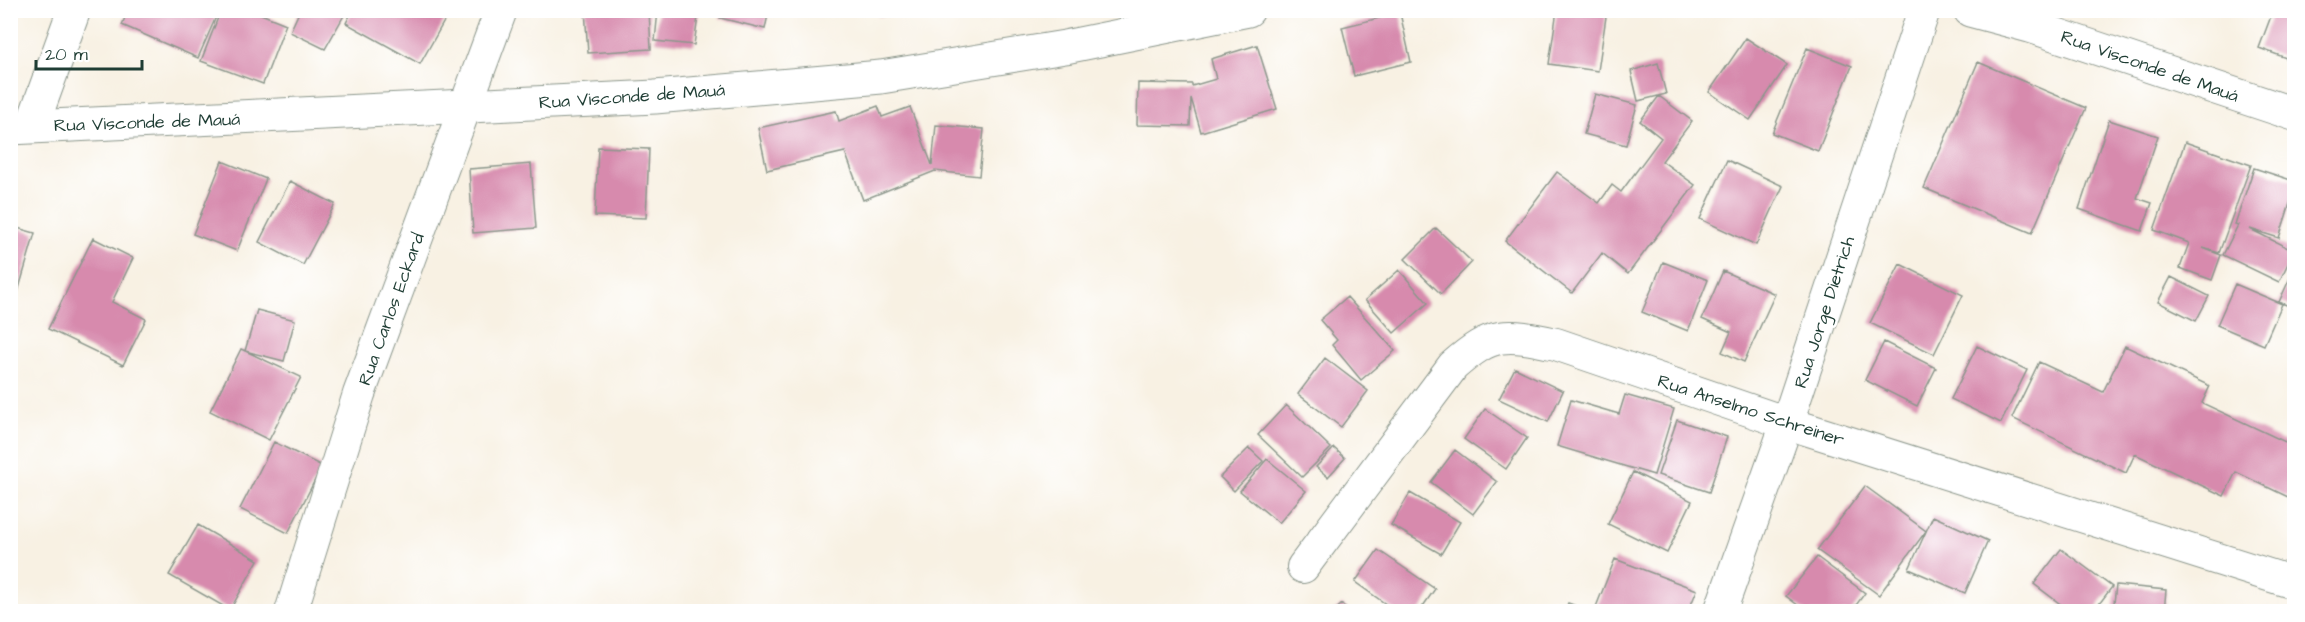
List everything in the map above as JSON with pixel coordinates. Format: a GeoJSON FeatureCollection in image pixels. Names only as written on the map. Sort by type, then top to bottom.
{"type":"FeatureCollection","features":[{"type":"Feature","properties":{"kind":"main road"},"geometry":{"type":"LineString","coordinates":[[21,127],[74,10]]}},
{"type":"Feature","properties":{"kind":"main road","name":"Rua Visconde de Mauá"},"geometry":{"type":"LineString","coordinates":[[21,127],[655,97],[881,77],[1065,47],[1248,10]]}},
{"type":"Feature","properties":{"kind":"main road","name":"Rua Visconde de Mauá"},"geometry":{"type":"LineString","coordinates":[[1970,10],[2030,26],[2295,114]]}},
{"type":"Feature","properties":{"kind":"street","name":"Rua Carlos Eckard"},"geometry":{"type":"LineString","coordinates":[[291,612],[359,394],[501,10]]}},
{"type":"Feature","properties":{"kind":"street","name":"Rua Jorge Dietrich"},"geometry":{"type":"LineString","coordinates":[[1720,612],[1787,423],[1924,10]]}},
{"type":"Feature","properties":{"kind":"street","name":"Rua Anselmo Schreiner"},"geometry":{"type":"LineString","coordinates":[[1303,567],[1452,366],[1475,346],[1495,338],[1517,336],[1556,344],[1787,423],[2295,583]]}},
{"type":"Feature","properties":{"kind":"building"},"geometry":{"type":"Polygon","coordinates":[[[128,10],[219,10],[198,58],[122,25],[128,10]]]}},
{"type":"Feature","properties":{"kind":"building"},"geometry":{"type":"Polygon","coordinates":[[[221,10],[251,10],[286,24],[263,84],[201,61],[221,10]]]}},
{"type":"Feature","properties":{"kind":"building"},"geometry":{"type":"Polygon","coordinates":[[[300,10],[347,10],[325,49],[290,32],[300,10]]]}},
{"type":"Feature","properties":{"kind":"building"},"geometry":{"type":"Polygon","coordinates":[[[353,10],[436,10],[447,16],[420,64],[346,23],[353,10]]]}},
{"type":"Feature","properties":{"kind":"building"},"geometry":{"type":"Polygon","coordinates":[[[585,10],[649,10],[651,49],[588,53],[585,10]]]}},
{"type":"Feature","properties":{"kind":"building"},"geometry":{"type":"Polygon","coordinates":[[[658,10],[699,10],[694,45],[655,41],[658,10]]]}},
{"type":"Feature","properties":{"kind":"building"},"geometry":{"type":"Polygon","coordinates":[[[722,10],[769,10],[765,29],[720,18],[722,10]]]}},
{"type":"Feature","properties":{"kind":"building"},"geometry":{"type":"Polygon","coordinates":[[[878,10],[926,10],[926,14],[878,16],[878,10]]]}},
{"type":"Feature","properties":{"kind":"building"},"geometry":{"type":"Polygon","coordinates":[[[1557,10],[1607,10],[1598,71],[1549,64],[1557,10]]]}},
{"type":"Feature","properties":{"kind":"building"},"geometry":{"type":"Polygon","coordinates":[[[2273,11],[2294,18],[2294,61],[2259,48],[2273,11]]]}},
{"type":"Feature","properties":{"kind":"building"},"geometry":{"type":"Polygon","coordinates":[[[1400,13],[1411,62],[1354,76],[1342,27],[1400,13]]]}},
{"type":"Feature","properties":{"kind":"building"},"geometry":{"type":"Polygon","coordinates":[[[10,24],[15,25],[11,40],[10,40],[10,24]]]}},
{"type":"Feature","properties":{"kind":"building"},"geometry":{"type":"Polygon","coordinates":[[[1746,38],[1787,65],[1750,120],[1709,92],[1746,38]]]}},
{"type":"Feature","properties":{"kind":"building"},"geometry":{"type":"Polygon","coordinates":[[[1257,45],[1277,109],[1201,132],[1191,98],[1190,126],[1137,125],[1138,83],[1192,84],[1192,86],[1216,79],[1211,59],[1257,45]]]}},
{"type":"Feature","properties":{"kind":"building"},"geometry":{"type":"Polygon","coordinates":[[[1807,48],[1852,66],[1818,151],[1772,133],[1807,48]]]}},
{"type":"Feature","properties":{"kind":"building"},"geometry":{"type":"Polygon","coordinates":[[[1978,62],[2086,108],[2032,233],[1924,188],[1978,62]]]}},
{"type":"Feature","properties":{"kind":"building"},"geometry":{"type":"Polygon","coordinates":[[[1658,63],[1666,94],[1638,101],[1631,71],[1658,63]]]}},
{"type":"Feature","properties":{"kind":"building"},"geometry":{"type":"Polygon","coordinates":[[[1595,94],[1637,105],[1626,145],[1584,134],[1595,94]]]}},
{"type":"Feature","properties":{"kind":"building"},"geometry":{"type":"Polygon","coordinates":[[[1659,96],[1692,121],[1662,161],[1695,185],[1628,274],[1602,253],[1572,293],[1505,241],[1557,172],[1599,203],[1612,185],[1621,192],[1661,138],[1640,121],[1659,96]]]}},
{"type":"Feature","properties":{"kind":"building"},"geometry":{"type":"Polygon","coordinates":[[[878,106],[882,117],[910,107],[932,165],[936,125],[984,129],[979,176],[935,171],[863,200],[845,152],[767,170],[758,128],[836,111],[839,121],[878,106]]]}},
{"type":"Feature","properties":{"kind":"building"},"geometry":{"type":"Polygon","coordinates":[[[2109,120],[2158,136],[2137,198],[2152,203],[2142,231],[2079,209],[2109,120]]]}},
{"type":"Feature","properties":{"kind":"building"},"geometry":{"type":"Polygon","coordinates":[[[2185,142],[2251,165],[2219,253],[2203,248],[2221,255],[2212,280],[2180,268],[2189,243],[2154,230],[2185,142]]]}},
{"type":"Feature","properties":{"kind":"building"},"geometry":{"type":"Polygon","coordinates":[[[598,147],[649,149],[646,218],[595,216],[598,147]]]}},
{"type":"Feature","properties":{"kind":"building"},"geometry":{"type":"Polygon","coordinates":[[[1727,160],[1783,186],[1756,245],[1700,219],[1727,160]]]}},
{"type":"Feature","properties":{"kind":"building"},"geometry":{"type":"Polygon","coordinates":[[[222,161],[266,179],[237,251],[193,234],[222,161]]]}},
{"type":"Feature","properties":{"kind":"building"},"geometry":{"type":"Polygon","coordinates":[[[531,164],[536,228],[473,233],[469,169],[531,164]]]}},
{"type":"Feature","properties":{"kind":"building"},"geometry":{"type":"Polygon","coordinates":[[[2254,168],[2294,181],[2294,191],[2279,238],[2250,229],[2294,251],[2279,282],[2223,255],[2238,225],[2235,224],[2254,168]]]}},
{"type":"Feature","properties":{"kind":"building"},"geometry":{"type":"Polygon","coordinates":[[[290,181],[335,204],[303,265],[259,242],[290,181]]]}},
{"type":"Feature","properties":{"kind":"building"},"geometry":{"type":"Polygon","coordinates":[[[10,226],[35,233],[11,316],[10,316],[10,226]]]}},
{"type":"Feature","properties":{"kind":"building"},"geometry":{"type":"Polygon","coordinates":[[[1436,228],[1472,262],[1441,294],[1405,259],[1436,228]]]}},
{"type":"Feature","properties":{"kind":"building"},"geometry":{"type":"Polygon","coordinates":[[[93,238],[133,258],[112,302],[146,319],[123,365],[48,329],[93,238]]]}},
{"type":"Feature","properties":{"kind":"building"},"geometry":{"type":"Polygon","coordinates":[[[1663,262],[1708,280],[1688,331],[1642,312],[1663,262]]]}},
{"type":"Feature","properties":{"kind":"building"},"geometry":{"type":"Polygon","coordinates":[[[1900,264],[1963,295],[1934,354],[1870,323],[1900,264]]]}},
{"type":"Feature","properties":{"kind":"building"},"geometry":{"type":"Polygon","coordinates":[[[2294,269],[2294,308],[2279,302],[2294,269]]]}},
{"type":"Feature","properties":{"kind":"building"},"geometry":{"type":"Polygon","coordinates":[[[1399,270],[1428,303],[1394,333],[1365,300],[1399,270]]]}},
{"type":"Feature","properties":{"kind":"building"},"geometry":{"type":"Polygon","coordinates":[[[1723,271],[1775,294],[1744,362],[1722,352],[1731,332],[1702,319],[1723,271]]]}},
{"type":"Feature","properties":{"kind":"building"},"geometry":{"type":"Polygon","coordinates":[[[2171,277],[2209,296],[2196,321],[2158,302],[2171,277]]]}},
{"type":"Feature","properties":{"kind":"building"},"geometry":{"type":"Polygon","coordinates":[[[2235,284],[2282,304],[2264,345],[2217,325],[2235,284]]]}},
{"type":"Feature","properties":{"kind":"building"},"geometry":{"type":"Polygon","coordinates":[[[1347,297],[1395,351],[1361,380],[1332,345],[1337,340],[1320,320],[1347,297]]]}},
{"type":"Feature","properties":{"kind":"building"},"geometry":{"type":"Polygon","coordinates":[[[257,310],[295,320],[284,361],[245,351],[257,310]]]}},
{"type":"Feature","properties":{"kind":"building"},"geometry":{"type":"Polygon","coordinates":[[[1884,342],[1936,368],[1917,406],[1865,380],[1884,342]]]}},
{"type":"Feature","properties":{"kind":"building"},"geometry":{"type":"Polygon","coordinates":[[[1977,346],[2027,370],[2001,423],[1951,399],[1977,346]]]}},
{"type":"Feature","properties":{"kind":"building"},"geometry":{"type":"Polygon","coordinates":[[[2125,346],[2210,386],[2202,403],[2294,446],[2294,483],[2288,497],[2236,472],[2224,496],[2135,454],[2126,473],[2012,418],[2039,362],[2103,392],[2125,346]]]}},
{"type":"Feature","properties":{"kind":"building"},"geometry":{"type":"Polygon","coordinates":[[[241,349],[301,377],[269,440],[210,411],[241,349]]]}},
{"type":"Feature","properties":{"kind":"building"},"geometry":{"type":"Polygon","coordinates":[[[1325,358],[1368,391],[1341,427],[1298,394],[1325,358]]]}},
{"type":"Feature","properties":{"kind":"building"},"geometry":{"type":"Polygon","coordinates":[[[1515,368],[1563,391],[1548,422],[1499,399],[1515,368]]]}},
{"type":"Feature","properties":{"kind":"building"},"geometry":{"type":"Polygon","coordinates":[[[1625,395],[1674,409],[1654,475],[1557,446],[1571,400],[1619,414],[1625,395]]]}},
{"type":"Feature","properties":{"kind":"building"},"geometry":{"type":"Polygon","coordinates":[[[1286,405],[1331,448],[1302,477],[1258,435],[1286,405]]]}},
{"type":"Feature","properties":{"kind":"building"},"geometry":{"type":"Polygon","coordinates":[[[1485,409],[1527,438],[1506,469],[1464,439],[1485,409]]]}},
{"type":"Feature","properties":{"kind":"building"},"geometry":{"type":"Polygon","coordinates":[[[1677,420],[1727,437],[1709,492],[1658,475],[1677,420]]]}},
{"type":"Feature","properties":{"kind":"building"},"geometry":{"type":"Polygon","coordinates":[[[274,442],[322,466],[288,533],[240,509],[274,442]]]}},
{"type":"Feature","properties":{"kind":"building"},"geometry":{"type":"Polygon","coordinates":[[[1249,448],[1263,461],[1234,491],[1220,477],[1249,448]]]}},
{"type":"Feature","properties":{"kind":"building"},"geometry":{"type":"Polygon","coordinates":[[[1334,448],[1345,458],[1328,477],[1316,467],[1334,448]]]}},
{"type":"Feature","properties":{"kind":"building"},"geometry":{"type":"Polygon","coordinates":[[[1455,450],[1497,482],[1473,514],[1431,482],[1455,450]]]}},
{"type":"Feature","properties":{"kind":"building"},"geometry":{"type":"Polygon","coordinates":[[[1267,459],[1306,491],[1279,523],[1240,491],[1267,459]]]}},
{"type":"Feature","properties":{"kind":"building"},"geometry":{"type":"Polygon","coordinates":[[[1633,472],[1692,501],[1667,553],[1608,524],[1633,472]]]}},
{"type":"Feature","properties":{"kind":"building"},"geometry":{"type":"Polygon","coordinates":[[[1865,486],[1926,531],[1879,595],[1817,550],[1865,486]]]}},
{"type":"Feature","properties":{"kind":"building"},"geometry":{"type":"Polygon","coordinates":[[[1410,493],[1460,522],[1441,554],[1391,525],[1410,493]]]}},
{"type":"Feature","properties":{"kind":"building"},"geometry":{"type":"Polygon","coordinates":[[[1933,516],[1988,541],[1965,593],[1909,569],[1933,516]]]}},
{"type":"Feature","properties":{"kind":"building"},"geometry":{"type":"Polygon","coordinates":[[[198,525],[258,560],[230,610],[169,575],[198,525]]]}},
{"type":"Feature","properties":{"kind":"building"},"geometry":{"type":"Polygon","coordinates":[[[2061,549],[2112,587],[2093,612],[2071,612],[2034,584],[2061,549]]]}},
{"type":"Feature","properties":{"kind":"building"},"geometry":{"type":"Polygon","coordinates":[[[1378,550],[1435,589],[1419,612],[1397,612],[1355,582],[1378,550]]]}},
{"type":"Feature","properties":{"kind":"building"},"geometry":{"type":"Polygon","coordinates":[[[1817,557],[1865,593],[1851,612],[1807,612],[1786,596],[1817,557]]]}},
{"type":"Feature","properties":{"kind":"building"},"geometry":{"type":"Polygon","coordinates":[[[1615,559],[1697,590],[1688,612],[1594,612],[1615,559]]]}},
{"type":"Feature","properties":{"kind":"building"},"geometry":{"type":"Polygon","coordinates":[[[2116,585],[2166,590],[2164,612],[2113,612],[2116,585]]]}},
{"type":"Feature","properties":{"kind":"building"},"geometry":{"type":"Polygon","coordinates":[[[1568,603],[1590,611],[1590,612],[1564,612],[1568,603]]]}},
{"type":"Feature","properties":{"kind":"building"},"geometry":{"type":"Polygon","coordinates":[[[1342,604],[1349,612],[1333,612],[1342,604]]]}}]}
